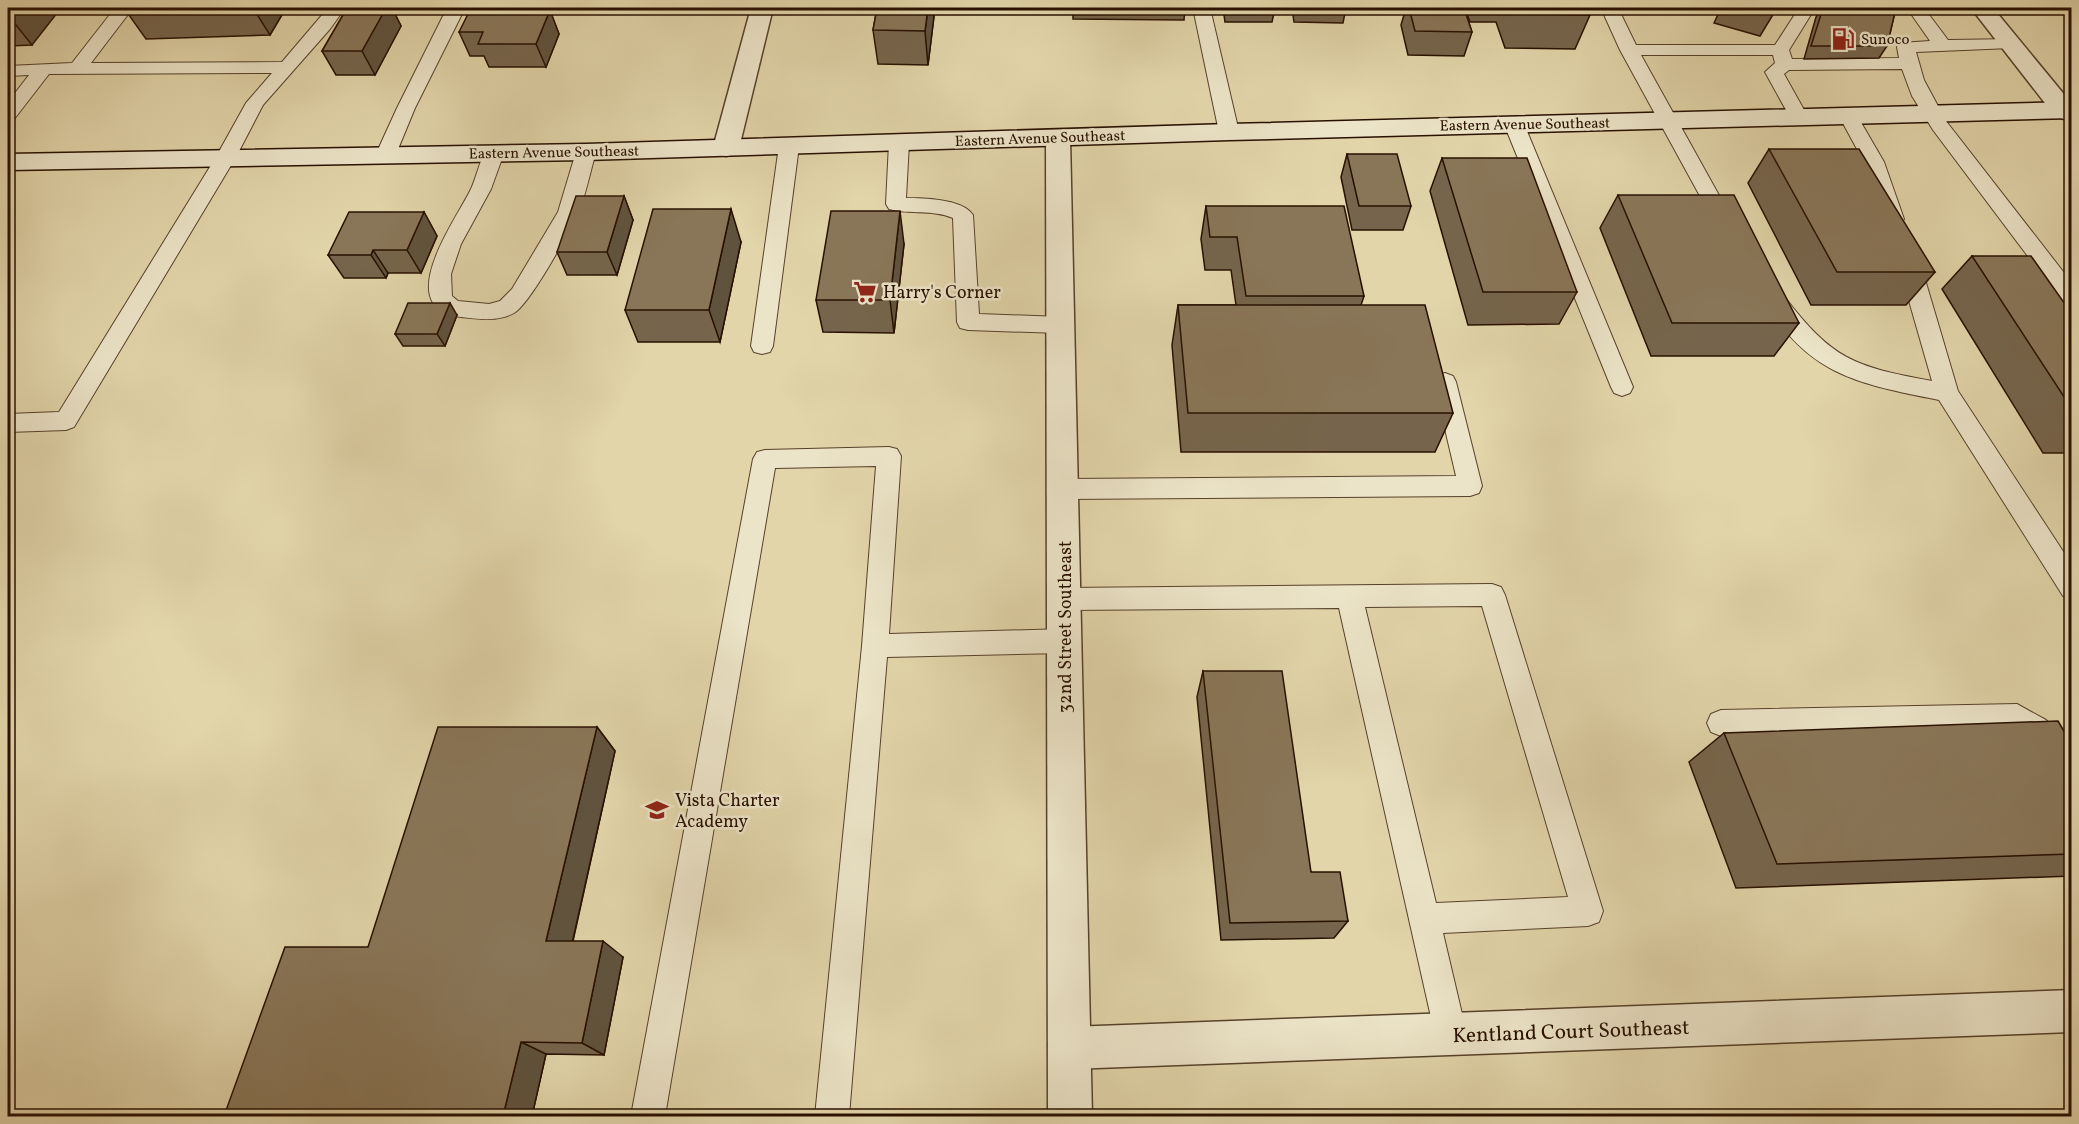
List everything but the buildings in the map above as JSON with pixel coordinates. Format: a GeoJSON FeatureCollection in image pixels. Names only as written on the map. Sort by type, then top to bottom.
{"type":"FeatureCollection","features":[{"type":"Feature","properties":{"kind":"main road"},"geometry":{"type":"LineString","coordinates":[[726,148],[762,8]]}},
{"type":"Feature","properties":{"kind":"main road"},"geometry":{"type":"LineString","coordinates":[[1982,8],[2068,111]]}},
{"type":"Feature","properties":{"kind":"main road","name":"Eastern Avenue Southeast"},"geometry":{"type":"LineString","coordinates":[[8,162],[586,152],[1514,124],[2068,111]]}},
{"type":"Feature","properties":{"kind":"main road","name":"32nd Street Southeast"},"geometry":{"type":"LineString","coordinates":[[1058,138],[1070,1116]]}},
{"type":"Feature","properties":{"kind":"main road","name":"Kentland Court Southeast"},"geometry":{"type":"LineString","coordinates":[[1070,1048],[2072,1011]]}},
{"type":"Feature","properties":{"kind":"lane"},"geometry":{"type":"LineString","coordinates":[[77,69],[124,8]]}},
{"type":"Feature","properties":{"kind":"lane"},"geometry":{"type":"LineString","coordinates":[[8,423],[66,421],[226,157],[255,103],[324,25],[336,8]]}},
{"type":"Feature","properties":{"kind":"lane"},"geometry":{"type":"LineString","coordinates":[[386,154],[406,108],[456,8]]}},
{"type":"Feature","properties":{"kind":"lane"},"geometry":{"type":"LineString","coordinates":[[1201,8],[1229,132]]}},
{"type":"Feature","properties":{"kind":"lane"},"geometry":{"type":"LineString","coordinates":[[1610,8],[1629,50],[1705,190],[1734,238]]}},
{"type":"Feature","properties":{"kind":"lane"},"geometry":{"type":"LineString","coordinates":[[1799,117],[1774,72],[1807,8]]}},
{"type":"Feature","properties":{"kind":"lane"},"geometry":{"type":"LineString","coordinates":[[1915,8],[1943,46]]}},
{"type":"Feature","properties":{"kind":"lane"},"geometry":{"type":"LineString","coordinates":[[1785,50],[1811,36]]}},
{"type":"Feature","properties":{"kind":"lane"},"geometry":{"type":"LineString","coordinates":[[1629,50],[1902,49],[2011,44]]}},
{"type":"Feature","properties":{"kind":"lane"},"geometry":{"type":"LineString","coordinates":[[1902,49],[1931,113],[2002,210],[2072,298]]}},
{"type":"Feature","properties":{"kind":"lane"},"geometry":{"type":"LineString","coordinates":[[8,71],[287,67]]}},
{"type":"Feature","properties":{"kind":"lane"},"geometry":{"type":"LineString","coordinates":[[8,114],[44,69]]}},
{"type":"Feature","properties":{"kind":"lane"},"geometry":{"type":"LineString","coordinates":[[1848,116],[1876,169],[1910,265],[1947,393],[2072,588]]}},
{"type":"Feature","properties":{"kind":"lane"},"geometry":{"type":"LineString","coordinates":[[1514,124],[1622,387]]}},
{"type":"Feature","properties":{"kind":"lane"},"geometry":{"type":"LineString","coordinates":[[898,143],[896,204],[949,207],[963,215],[968,321],[1060,325]]}},
{"type":"Feature","properties":{"kind":"lane"},"geometry":{"type":"LineString","coordinates":[[762,346],[789,146]]}},
{"type":"Feature","properties":{"kind":"lane"},"geometry":{"type":"LineString","coordinates":[[494,153],[481,189],[451,244],[440,274],[441,299],[452,308],[489,312],[507,308],[520,294],[568,212],[586,152]]}},
{"type":"Feature","properties":{"kind":"lane"},"geometry":{"type":"LineString","coordinates":[[1763,284],[1794,325],[1823,355],[1856,373],[1947,393]]}},
{"type":"Feature","properties":{"kind":"lane"},"geometry":{"type":"LineString","coordinates":[[1064,489],[1470,486],[1444,378]]}},
{"type":"Feature","properties":{"kind":"lane"},"geometry":{"type":"LineString","coordinates":[[648,1116],[765,459],[889,456],[875,646],[832,1116]]}},
{"type":"Feature","properties":{"kind":"lane"},"geometry":{"type":"LineString","coordinates":[[1064,599],[1492,596],[1588,911],[1424,919]]}},
{"type":"Feature","properties":{"kind":"lane"},"geometry":{"type":"LineString","coordinates":[[1350,597],[1451,1035]]}},
{"type":"Feature","properties":{"kind":"lane"},"geometry":{"type":"LineString","coordinates":[[875,646],[1065,641]]}},
{"type":"Feature","properties":{"kind":"lane"},"geometry":{"type":"LineString","coordinates":[[1721,723],[2017,717],[2041,730],[2058,750],[2072,773]]}},
{"type":"Feature","properties":{"kind":"place","name":"Sunoco"},"geometry":{"type":"Point","coordinates":[1843,39]}},
{"type":"Feature","properties":{"kind":"place","name":"Harry's Corner"},"geometry":{"type":"Point","coordinates":[865,292]}},
{"type":"Feature","properties":{"kind":"place","name":"Vista Charter Academy"},"geometry":{"type":"Point","coordinates":[657,810]}}]}
